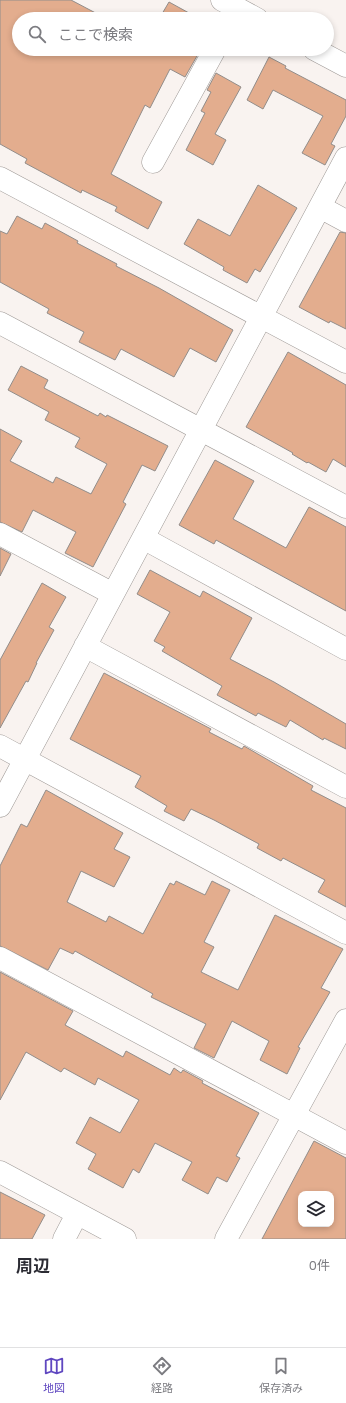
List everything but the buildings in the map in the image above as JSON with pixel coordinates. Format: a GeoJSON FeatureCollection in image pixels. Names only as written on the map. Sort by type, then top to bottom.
{"type":"FeatureCollection","features":[{"type":"Feature","properties":{"kind":"street"},"geometry":{"type":"LineString","coordinates":[[152,162],[211,56]]}},
{"type":"Feature","properties":{"kind":"street"},"geometry":{"type":"LineString","coordinates":[[327,56],[346,66]]}},
{"type":"Feature","properties":{"kind":"street"},"geometry":{"type":"LineString","coordinates":[[0,806],[346,158]]}},
{"type":"Feature","properties":{"kind":"street"},"geometry":{"type":"LineString","coordinates":[[0,178],[346,362]]}},
{"type":"Feature","properties":{"kind":"street"},"geometry":{"type":"LineString","coordinates":[[320,207],[346,221]]}},
{"type":"Feature","properties":{"kind":"street"},"geometry":{"type":"LineString","coordinates":[[0,323],[346,507]]}},
{"type":"Feature","properties":{"kind":"street"},"geometry":{"type":"LineString","coordinates":[[0,534],[113,594]]}},
{"type":"Feature","properties":{"kind":"street"},"geometry":{"type":"LineString","coordinates":[[143,538],[346,649]]}},
{"type":"Feature","properties":{"kind":"street"},"geometry":{"type":"LineString","coordinates":[[85,646],[346,787]]}},
{"type":"Feature","properties":{"kind":"street"},"geometry":{"type":"LineString","coordinates":[[0,746],[346,933]]}},
{"type":"Feature","properties":{"kind":"street"},"geometry":{"type":"LineString","coordinates":[[0,958],[346,1143]]}},
{"type":"Feature","properties":{"kind":"street"},"geometry":{"type":"LineString","coordinates":[[226,1239],[295,1116],[346,1020]]}},
{"type":"Feature","properties":{"kind":"street"},"geometry":{"type":"LineString","coordinates":[[0,1172],[125,1239]]}},
{"type":"Feature","properties":{"kind":"street"},"geometry":{"type":"LineString","coordinates":[[64,1239],[77,1214]]}}]}
